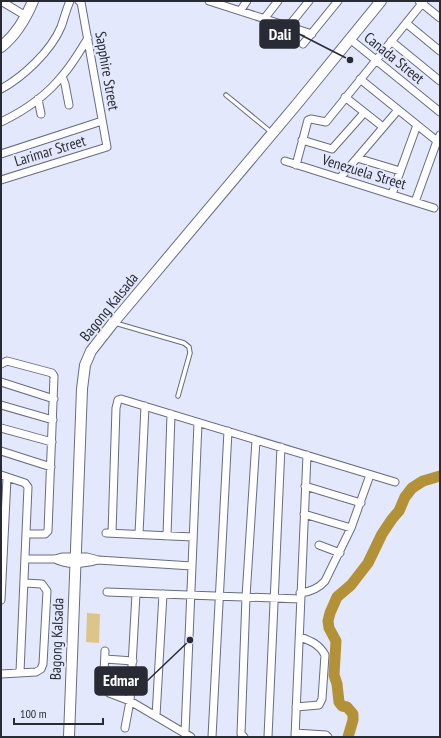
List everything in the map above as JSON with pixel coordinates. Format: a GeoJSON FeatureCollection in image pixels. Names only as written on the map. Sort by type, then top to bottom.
{"type":"FeatureCollection","features":[{"type":"Feature","properties":{"kind":"street"},"geometry":{"type":"LineString","coordinates":[[1,1],[26,16]]}},
{"type":"Feature","properties":{"kind":"street"},"geometry":{"type":"LineString","coordinates":[[1,47],[16,32],[33,1]]}},
{"type":"Feature","properties":{"kind":"street"},"geometry":{"type":"LineString","coordinates":[[1,89],[24,73],[49,46],[60,28],[70,1]]}},
{"type":"Feature","properties":{"kind":"street","name":"Sapphire Street"},"geometry":{"type":"LineString","coordinates":[[78,1],[81,2],[107,147]]}},
{"type":"Feature","properties":{"kind":"street"},"geometry":{"type":"LineString","coordinates":[[240,11],[248,1]]}},
{"type":"Feature","properties":{"kind":"street"},"geometry":{"type":"LineString","coordinates":[[264,19],[278,1]]}},
{"type":"Feature","properties":{"kind":"street"},"geometry":{"type":"LineString","coordinates":[[288,27],[308,1]]}},
{"type":"Feature","properties":{"kind":"street"},"geometry":{"type":"LineString","coordinates":[[303,44],[338,1]]}},
{"type":"Feature","properties":{"kind":"street","name":"Bagong Kalsada"},"geometry":{"type":"LineString","coordinates":[[69,737],[75,560],[84,369],[92,351],[114,322],[381,1]]}},
{"type":"Feature","properties":{"kind":"street"},"geometry":{"type":"LineString","coordinates":[[214,2],[312,34]]}},
{"type":"Feature","properties":{"kind":"street"},"geometry":{"type":"LineString","coordinates":[[296,165],[308,120],[311,119],[326,122],[422,2],[440,18]]}},
{"type":"Feature","properties":{"kind":"street"},"geometry":{"type":"LineString","coordinates":[[406,23],[440,51]]}},
{"type":"Feature","properties":{"kind":"street"},"geometry":{"type":"LineString","coordinates":[[1,122],[29,106],[62,76],[88,38]]}},
{"type":"Feature","properties":{"kind":"street","name":"Canada Street"},"geometry":{"type":"LineString","coordinates":[[350,39],[440,112]]}},
{"type":"Feature","properties":{"kind":"street"},"geometry":{"type":"LineString","coordinates":[[391,41],[440,81]]}},
{"type":"Feature","properties":{"kind":"street"},"geometry":{"type":"LineString","coordinates":[[62,76],[69,105]]}},
{"type":"Feature","properties":{"kind":"street"},"geometry":{"type":"LineString","coordinates":[[360,79],[417,125],[438,138],[415,202]]}},
{"type":"Feature","properties":{"kind":"street"},"geometry":{"type":"LineString","coordinates":[[346,97],[383,128]]}},
{"type":"Feature","properties":{"kind":"street"},"geometry":{"type":"LineString","coordinates":[[38,99],[41,114]]}},
{"type":"Feature","properties":{"kind":"street"},"geometry":{"type":"LineString","coordinates":[[340,178],[398,110]]}},
{"type":"Feature","properties":{"kind":"street"},"geometry":{"type":"LineString","coordinates":[[302,140],[332,149],[364,112]]}},
{"type":"Feature","properties":{"kind":"street"},"geometry":{"type":"LineString","coordinates":[[1,154],[102,121]]}},
{"type":"Feature","properties":{"kind":"street"},"geometry":{"type":"LineString","coordinates":[[392,194],[417,125]]}},
{"type":"Feature","properties":{"kind":"street","name":"Larimar Street"},"geometry":{"type":"LineString","coordinates":[[1,180],[107,147]]}},
{"type":"Feature","properties":{"kind":"street"},"geometry":{"type":"LineString","coordinates":[[357,158],[400,171]]}},
{"type":"Feature","properties":{"kind":"street","name":"Venezuela Street"},"geometry":{"type":"LineString","coordinates":[[285,161],[434,208]]}},
{"type":"Feature","properties":{"kind":"street"},"geometry":{"type":"LineString","coordinates":[[1,364],[7,361],[52,373],[54,376],[48,531],[45,534],[26,534]]}},
{"type":"Feature","properties":{"kind":"street"},"geometry":{"type":"LineString","coordinates":[[1,382],[54,399]]}},
{"type":"Feature","properties":{"kind":"street"},"geometry":{"type":"LineString","coordinates":[[193,537],[109,533],[118,400],[121,399],[146,406],[395,482]]}},
{"type":"Feature","properties":{"kind":"street"},"geometry":{"type":"LineString","coordinates":[[1,405],[53,420]]}},
{"type":"Feature","properties":{"kind":"street"},"geometry":{"type":"LineString","coordinates":[[139,534],[146,406]]}},
{"type":"Feature","properties":{"kind":"street"},"geometry":{"type":"LineString","coordinates":[[167,536],[171,414]]}},
{"type":"Feature","properties":{"kind":"street"},"geometry":{"type":"LineString","coordinates":[[109,693],[130,701],[188,735],[191,596],[198,423]]}},
{"type":"Feature","properties":{"kind":"street"},"geometry":{"type":"LineString","coordinates":[[1,428],[52,442]]}},
{"type":"Feature","properties":{"kind":"street"},"geometry":{"type":"LineString","coordinates":[[212,737],[228,431]]}},
{"type":"Feature","properties":{"kind":"street"},"geometry":{"type":"LineString","coordinates":[[244,737],[241,734],[246,598],[256,440]]}},
{"type":"Feature","properties":{"kind":"street"},"geometry":{"type":"LineString","coordinates":[[268,737],[273,598],[281,447]]}},
{"type":"Feature","properties":{"kind":"street"},"geometry":{"type":"LineString","coordinates":[[1,451],[51,467]]}},
{"type":"Feature","properties":{"kind":"street"},"geometry":{"type":"LineString","coordinates":[[307,455],[295,735],[326,735],[328,737]]}},
{"type":"Feature","properties":{"kind":"street"},"geometry":{"type":"LineString","coordinates":[[107,592],[273,598],[300,596],[310,592],[326,581],[351,528],[370,475]]}},
{"type":"Feature","properties":{"kind":"street"},"geometry":{"type":"LineString","coordinates":[[1,600],[4,476],[27,485],[26,559],[20,672]]}},
{"type":"Feature","properties":{"kind":"street"},"geometry":{"type":"LineString","coordinates":[[305,486],[361,503]]}},
{"type":"Feature","properties":{"kind":"street"},"geometry":{"type":"LineString","coordinates":[[304,514],[351,528]]}},
{"type":"Feature","properties":{"kind":"street"},"geometry":{"type":"LineString","coordinates":[[319,545],[340,553]]}},
{"type":"Feature","properties":{"kind":"street"},"geometry":{"type":"LineString","coordinates":[[26,559],[55,559],[62,557],[75,560],[87,557],[98,560],[192,566]]}},
{"type":"Feature","properties":{"kind":"street"},"geometry":{"type":"LineString","coordinates":[[1,674],[36,672],[41,669],[43,664],[47,591],[42,584],[25,583]]}},
{"type":"Feature","properties":{"kind":"street"},"geometry":{"type":"LineString","coordinates":[[125,728],[130,701],[136,594]]}},
{"type":"Feature","properties":{"kind":"street"},"geometry":{"type":"LineString","coordinates":[[156,716],[163,594]]}},
{"type":"Feature","properties":{"kind":"street"},"geometry":{"type":"LineString","coordinates":[[296,707],[319,704],[322,699],[325,655],[317,644],[311,640],[300,637]]}},
{"type":"Feature","properties":{"kind":"street"},"geometry":{"type":"LineString","coordinates":[[104,674],[105,651]]}},
{"type":"Feature","properties":{"kind":"street"},"geometry":{"type":"LineString","coordinates":[[105,660],[133,661]]}},
{"type":"Feature","properties":{"kind":"lane"},"geometry":{"type":"LineString","coordinates":[[226,95],[272,133]]}},
{"type":"Feature","properties":{"kind":"lane"},"geometry":{"type":"LineString","coordinates":[[114,322],[184,343],[189,347],[190,353],[178,396]]}},
{"type":"Feature","properties":{"kind":"shaded area"},"geometry":{"type":"Polygon","coordinates":[[[87,613],[100,614],[99,643],[86,642],[87,613]]]}},
{"type":"Feature","properties":{"kind":"waterway"},"geometry":{"type":"LineString","coordinates":[[348,737],[353,720],[353,714],[347,707],[342,706],[339,702],[337,684],[334,675],[336,641],[329,628],[328,621],[330,613],[337,597],[351,585],[368,563],[382,534],[399,511],[405,497],[412,488],[423,481],[440,476]]}},
{"type":"Feature","properties":{"kind":"place","name":"Dali"},"geometry":{"type":"Point","coordinates":[350,60]}},
{"type":"Feature","properties":{"kind":"place","name":"Edmar"},"geometry":{"type":"Point","coordinates":[190,640]}}]}
